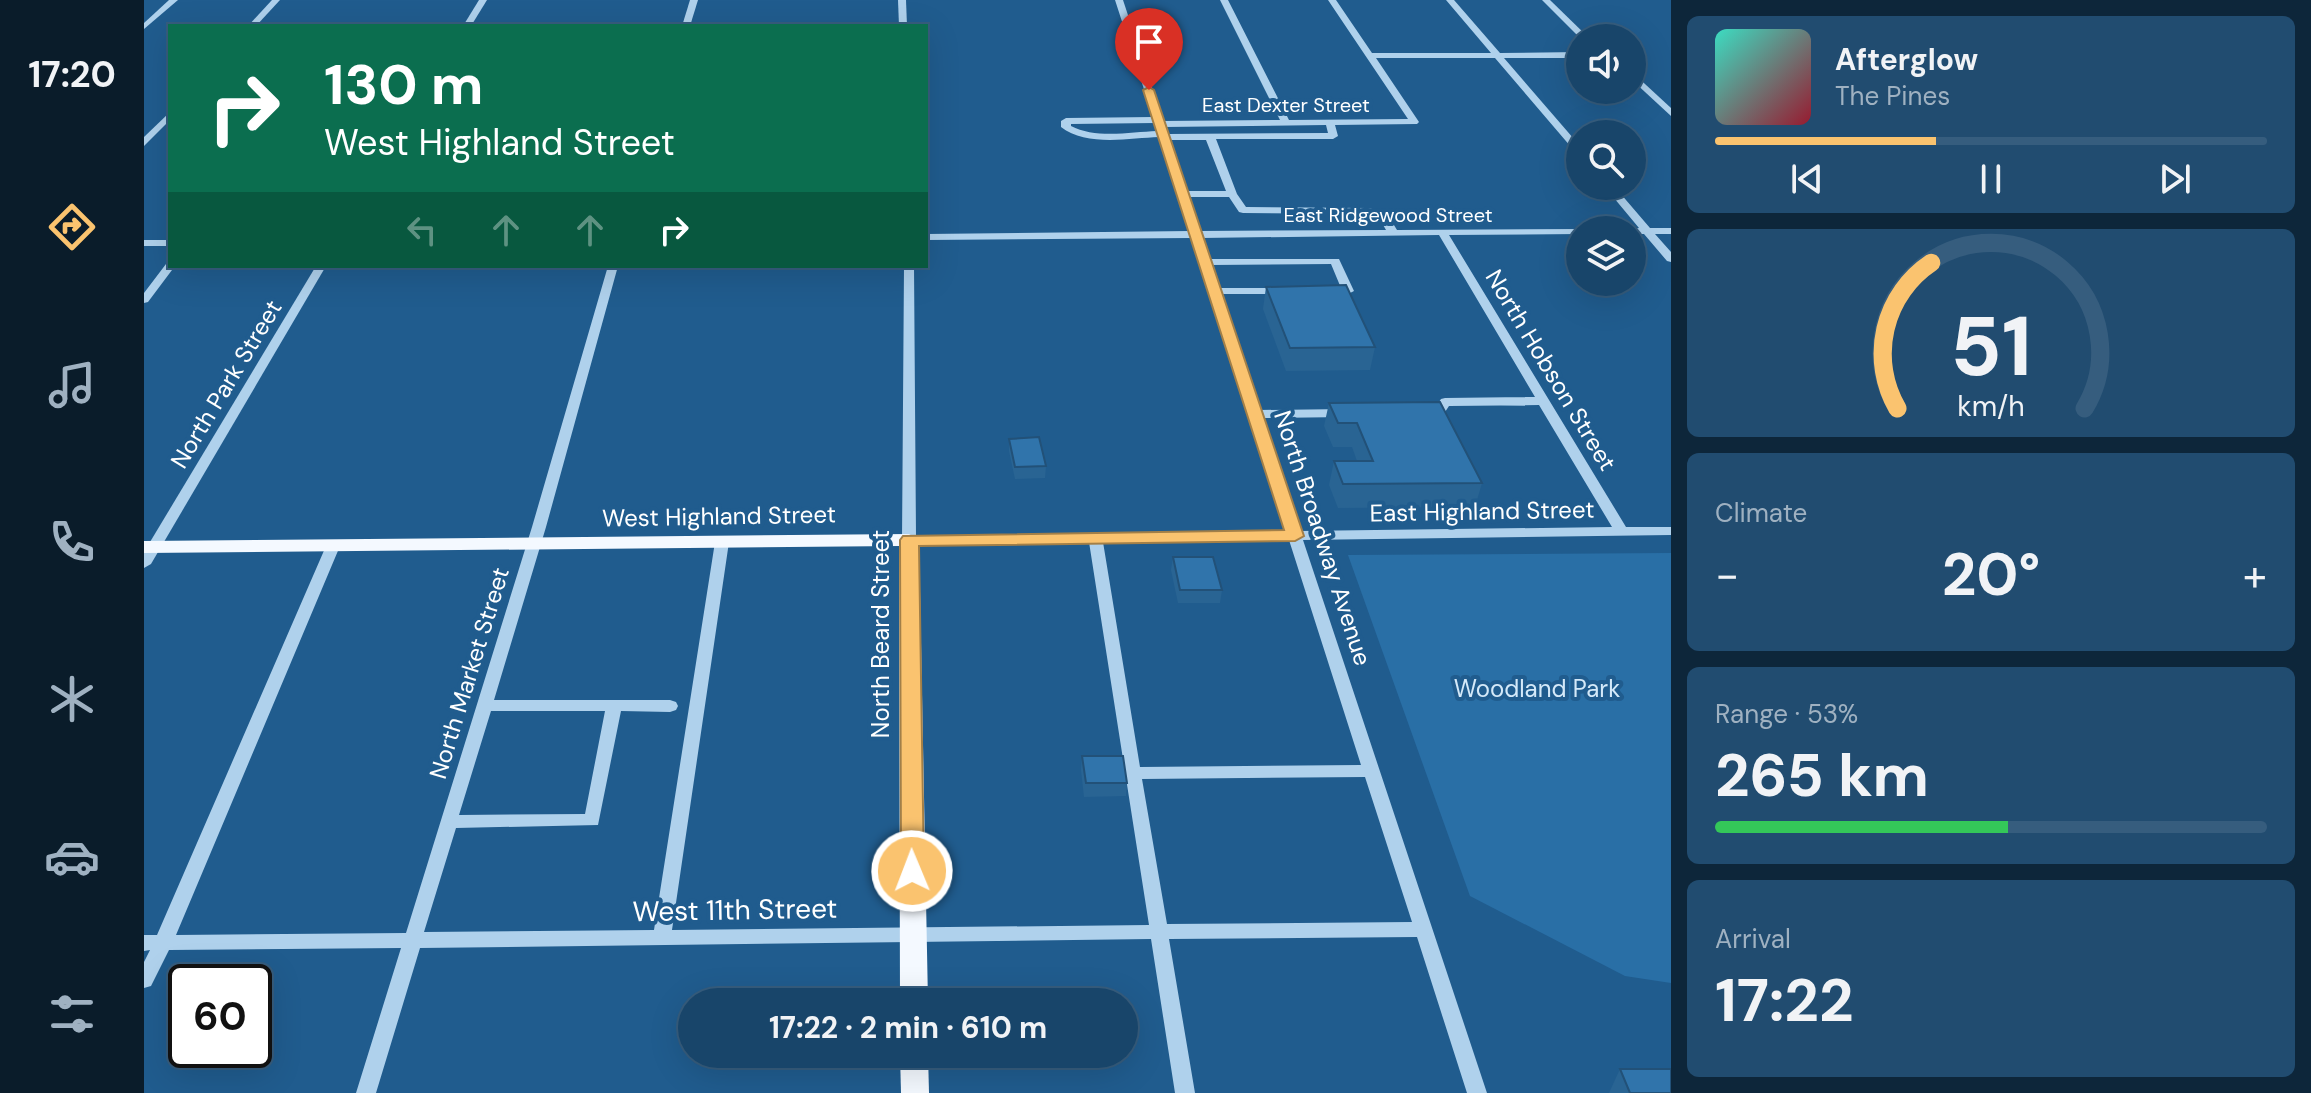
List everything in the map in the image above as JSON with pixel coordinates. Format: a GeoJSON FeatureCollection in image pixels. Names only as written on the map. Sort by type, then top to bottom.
{"type":"FeatureCollection","features":[{"type":"Feature","properties":{"kind":"main road","name":"West Highland Street"},"geometry":{"type":"LineString","coordinates":[[148,553],[333,546],[909,540]]}},
{"type":"Feature","properties":{"kind":"main road","name":"North Beard Street"},"geometry":{"type":"LineString","coordinates":[[909,540],[914,988]]}},
{"type":"Feature","properties":{"kind":"main road"},"geometry":{"type":"LineString","coordinates":[[914,1068],[915,1093]]}},
{"type":"Feature","properties":{"kind":"street"},"geometry":{"type":"LineString","coordinates":[[144,27],[174,0]]}},
{"type":"Feature","properties":{"kind":"street"},"geometry":{"type":"LineString","coordinates":[[254,24],[276,0]]}},
{"type":"Feature","properties":{"kind":"street"},"geometry":{"type":"LineString","coordinates":[[468,24],[483,0]]}},
{"type":"Feature","properties":{"kind":"street"},"geometry":{"type":"LineString","coordinates":[[687,24],[694,0]]}},
{"type":"Feature","properties":{"kind":"street"},"geometry":{"type":"LineString","coordinates":[[902,0],[903,24]]}},
{"type":"Feature","properties":{"kind":"street","name":"North Broadway Avenue"},"geometry":{"type":"LineString","coordinates":[[1119,0],[1477,1093]]}},
{"type":"Feature","properties":{"kind":"street"},"geometry":{"type":"LineString","coordinates":[[1224,0],[1286,123]]}},
{"type":"Feature","properties":{"kind":"street"},"geometry":{"type":"LineString","coordinates":[[1332,0],[1370,56],[1566,55]]}},
{"type":"Feature","properties":{"kind":"street"},"geometry":{"type":"LineString","coordinates":[[1450,0],[1566,135]]}},
{"type":"Feature","properties":{"kind":"street"},"geometry":{"type":"LineString","coordinates":[[1546,0],[1571,24]]}},
{"type":"Feature","properties":{"kind":"street","name":"East Dexter Street"},"geometry":{"type":"LineString","coordinates":[[1161,129],[1286,123],[1414,122],[1370,56]]}},
{"type":"Feature","properties":{"kind":"street"},"geometry":{"type":"LineString","coordinates":[[1646,87],[1666,103],[1671,113]]}},
{"type":"Feature","properties":{"kind":"street"},"geometry":{"type":"LineString","coordinates":[[144,143],[168,117]]}},
{"type":"Feature","properties":{"kind":"street"},"geometry":{"type":"LineString","coordinates":[[1161,129],[1072,133],[1066,127],[1066,121],[1161,129],[1210,137],[1333,136],[1330,122]]}},
{"type":"Feature","properties":{"kind":"street"},"geometry":{"type":"LineString","coordinates":[[1210,137],[1232,194],[1243,210],[1368,211],[1382,214],[1393,232]]}},
{"type":"Feature","properties":{"kind":"street"},"geometry":{"type":"LineString","coordinates":[[1183,194],[1232,194]]}},
{"type":"Feature","properties":{"kind":"street"},"geometry":{"type":"LineString","coordinates":[[1621,200],[1671,259]]}},
{"type":"Feature","properties":{"kind":"street","name":"East Ridgewood Street"},"geometry":{"type":"LineString","coordinates":[[928,237],[1566,231]]}},
{"type":"Feature","properties":{"kind":"street"},"geometry":{"type":"LineString","coordinates":[[1647,231],[1671,231]]}},
{"type":"Feature","properties":{"kind":"street","name":"North Hobson Street"},"geometry":{"type":"LineString","coordinates":[[1442,232],[1621,531]]}},
{"type":"Feature","properties":{"kind":"street"},"geometry":{"type":"LineString","coordinates":[[144,243],[168,243]]}},
{"type":"Feature","properties":{"kind":"street"},"geometry":{"type":"LineString","coordinates":[[1205,262],[1335,261],[1348,291],[1318,291]]}},
{"type":"Feature","properties":{"kind":"street"},"geometry":{"type":"LineString","coordinates":[[144,300],[168,268]]}},
{"type":"Feature","properties":{"kind":"street","name":"North Park Street"},"geometry":{"type":"LineString","coordinates":[[148,553],[320,268]]}},
{"type":"Feature","properties":{"kind":"street","name":"North Market Street"},"geometry":{"type":"LineString","coordinates":[[366,1093],[534,544],[612,268]]}},
{"type":"Feature","properties":{"kind":"street","name":"North Beard Street"},"geometry":{"type":"LineString","coordinates":[[909,268],[909,540]]}},
{"type":"Feature","properties":{"kind":"street"},"geometry":{"type":"LineString","coordinates":[[1215,291],[1288,291]]}},
{"type":"Feature","properties":{"kind":"street"},"geometry":{"type":"LineString","coordinates":[[1409,413],[1439,412],[1445,402],[1543,401]]}},
{"type":"Feature","properties":{"kind":"street"},"geometry":{"type":"LineString","coordinates":[[1254,414],[1363,413]]}},
{"type":"Feature","properties":{"kind":"street","name":"East Highland Street"},"geometry":{"type":"LineString","coordinates":[[1295,536],[1671,531]]}},
{"type":"Feature","properties":{"kind":"street","name":"West Highland Street"},"geometry":{"type":"LineString","coordinates":[[909,540],[1295,536]]}},
{"type":"Feature","properties":{"kind":"street"},"geometry":{"type":"LineString","coordinates":[[1095,538],[1185,1093]]}},
{"type":"Feature","properties":{"kind":"street"},"geometry":{"type":"LineString","coordinates":[[662,938],[722,542]]}},
{"type":"Feature","properties":{"kind":"street"},"geometry":{"type":"LineString","coordinates":[[144,980],[154,943],[333,546]]}},
{"type":"Feature","properties":{"kind":"street"},"geometry":{"type":"LineString","coordinates":[[484,705],[670,706]]}},
{"type":"Feature","properties":{"kind":"street"},"geometry":{"type":"LineString","coordinates":[[448,822],[592,820],[614,705]]}},
{"type":"Feature","properties":{"kind":"street"},"geometry":{"type":"LineString","coordinates":[[1133,773],[1372,771]]}},
{"type":"Feature","properties":{"kind":"street","name":"West 11th Street"},"geometry":{"type":"LineString","coordinates":[[154,943],[1423,929]]}},
{"type":"Feature","properties":{"kind":"green space","name":"Woodland Park"},"geometry":{"type":"Polygon","coordinates":[[[1671,553],[1671,983],[1625,976],[1470,896],[1348,555],[1671,553]]]}},
{"type":"Feature","properties":{"kind":"building"},"geometry":{"type":"Polygon","coordinates":[[[1346,285],[1375,347],[1290,348],[1266,287],[1346,285]]]}},
{"type":"Feature","properties":{"kind":"building"},"geometry":{"type":"Polygon","coordinates":[[[1440,402],[1482,483],[1343,484],[1334,461],[1373,461],[1357,423],[1338,423],[1329,403],[1440,402]]]}},
{"type":"Feature","properties":{"kind":"building"},"geometry":{"type":"Polygon","coordinates":[[[1039,437],[1046,466],[1015,467],[1009,439],[1039,437]]]}},
{"type":"Feature","properties":{"kind":"building"},"geometry":{"type":"Polygon","coordinates":[[[1173,557],[1213,557],[1222,590],[1180,590],[1173,557]]]}},
{"type":"Feature","properties":{"kind":"building"},"geometry":{"type":"Polygon","coordinates":[[[1082,756],[1123,756],[1127,783],[1086,783],[1082,756]]]}},
{"type":"Feature","properties":{"kind":"building"},"geometry":{"type":"Polygon","coordinates":[[[1620,1069],[1671,1069],[1671,1093],[1630,1093],[1620,1069]]]}},
{"type":"Feature","properties":{"kind":"route"},"geometry":{"type":"LineString","coordinates":[[912,871],[909,540],[1295,536],[1149,90]]}}]}
